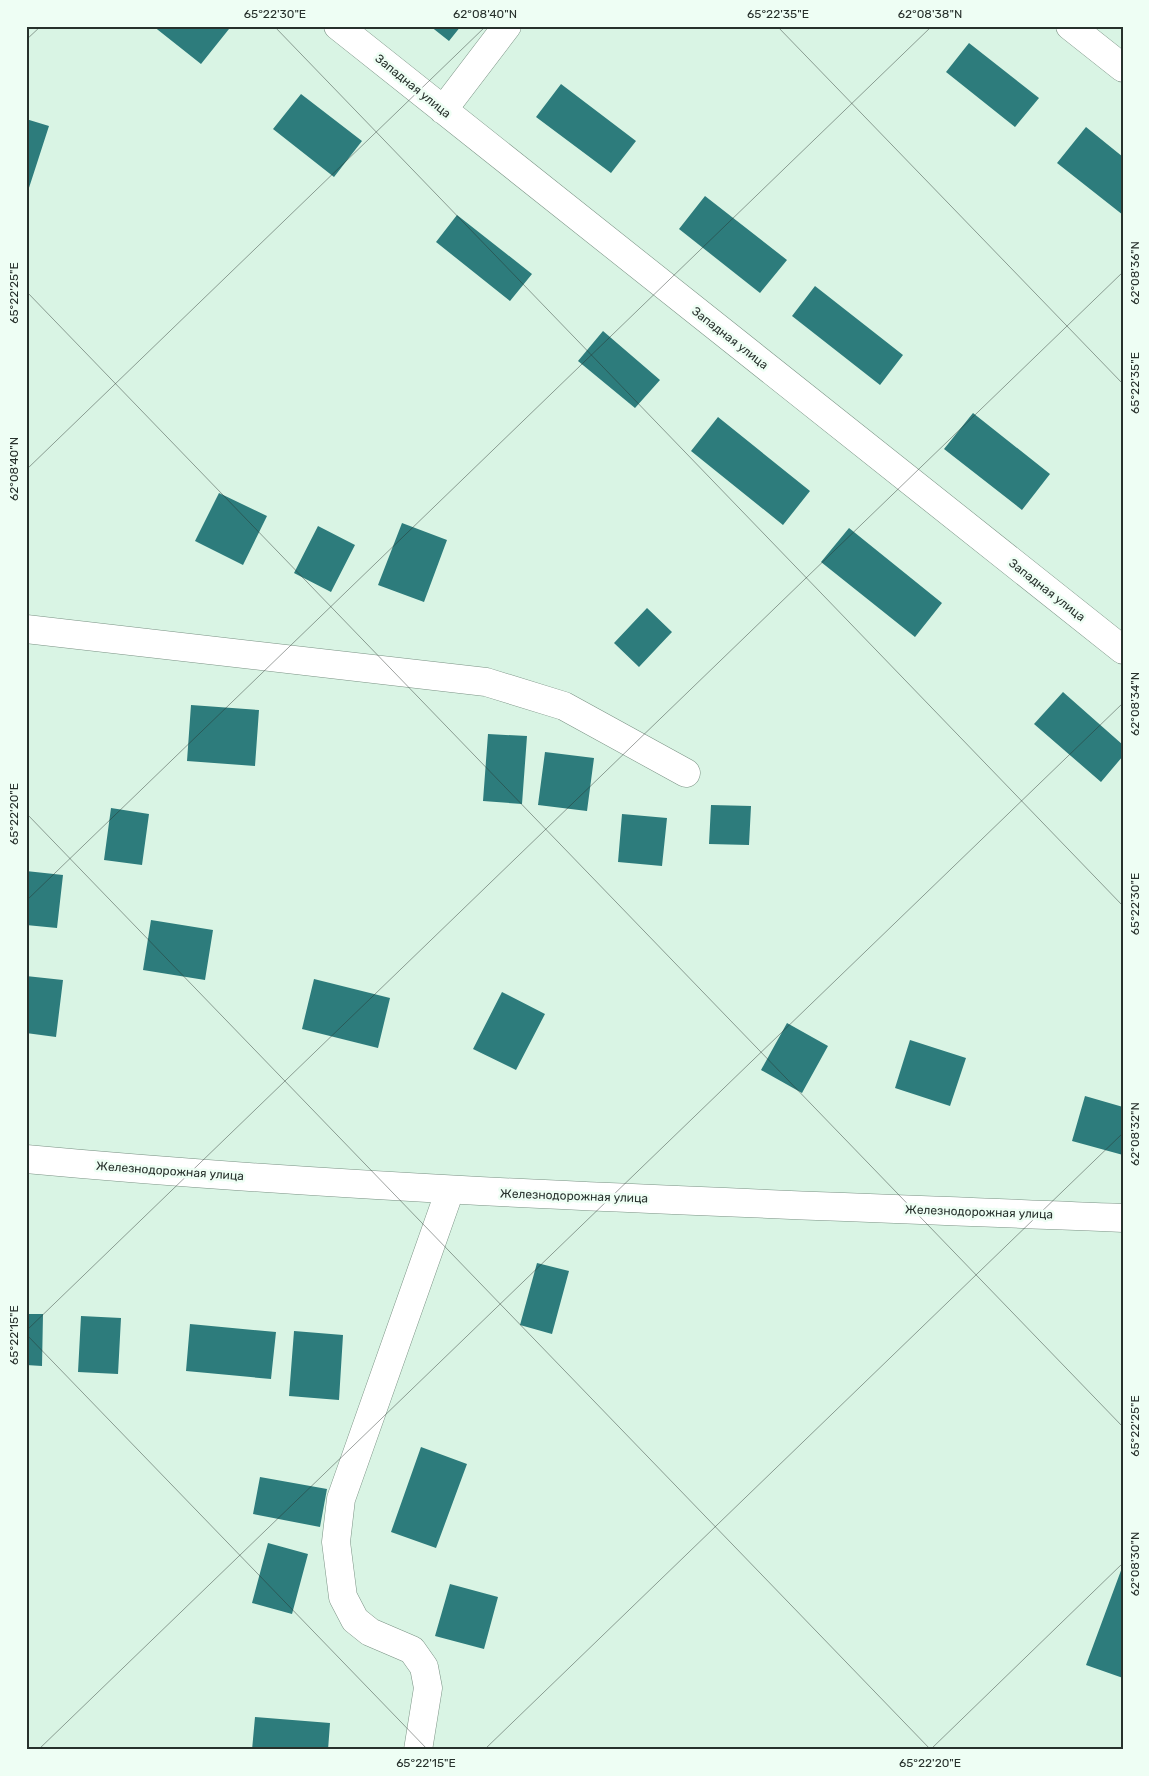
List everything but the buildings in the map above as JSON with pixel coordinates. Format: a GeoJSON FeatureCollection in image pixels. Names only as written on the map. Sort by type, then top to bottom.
{"type":"FeatureCollection","features":[{"type":"Feature","properties":{"kind":"street","name":"Западная улица"},"geometry":{"type":"LineString","coordinates":[[338,26],[1123,650]]}},
{"type":"Feature","properties":{"kind":"street"},"geometry":{"type":"LineString","coordinates":[[443,110],[507,26]]}},
{"type":"Feature","properties":{"kind":"street"},"geometry":{"type":"LineString","coordinates":[[1070,26],[1123,68]]}},
{"type":"Feature","properties":{"kind":"street"},"geometry":{"type":"LineString","coordinates":[[26,629],[486,682],[564,706],[686,773]]}},
{"type":"Feature","properties":{"kind":"street","name":"Железнодорожная улица"},"geometry":{"type":"LineString","coordinates":[[26,1159],[132,1169],[450,1190],[1123,1218]]}},
{"type":"Feature","properties":{"kind":"street"},"geometry":{"type":"LineString","coordinates":[[418,1750],[428,1688],[424,1667],[412,1650],[370,1632],[355,1620],[343,1597],[336,1542],[341,1498],[450,1190]]}}]}
